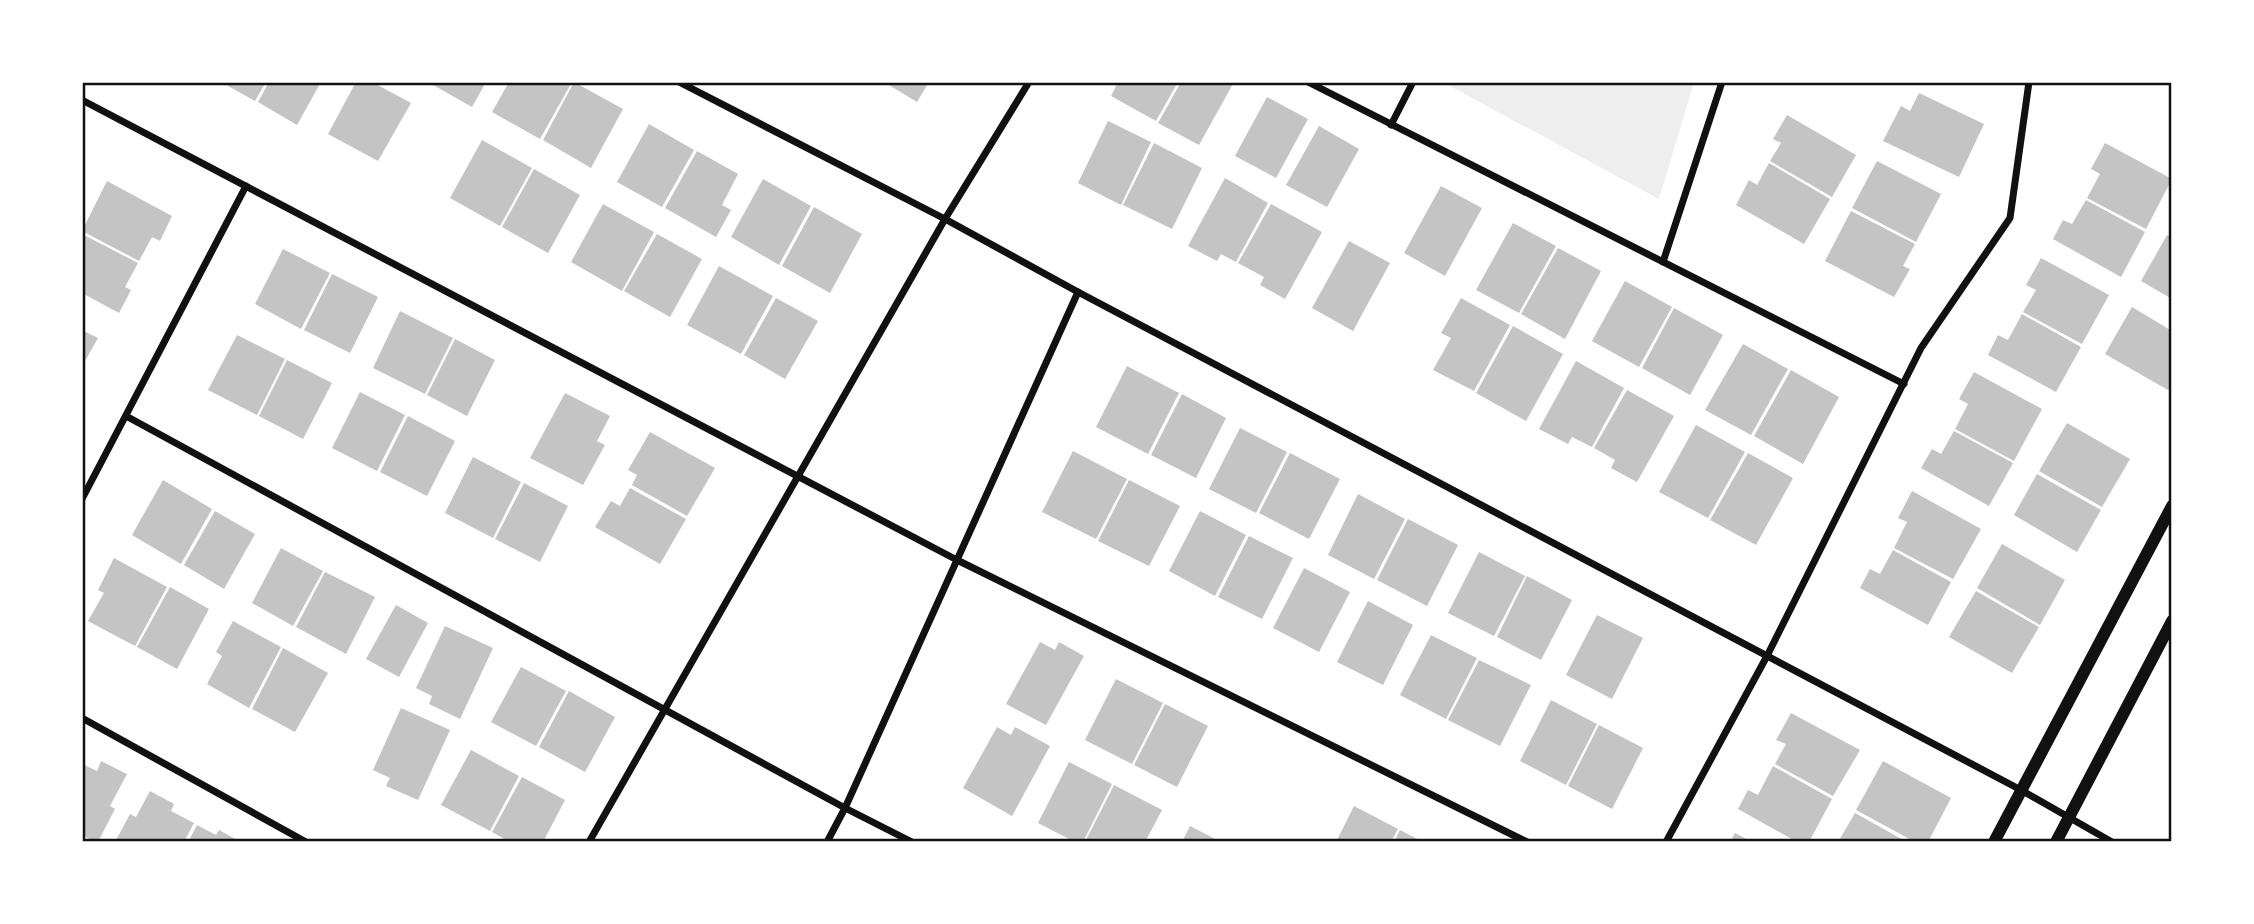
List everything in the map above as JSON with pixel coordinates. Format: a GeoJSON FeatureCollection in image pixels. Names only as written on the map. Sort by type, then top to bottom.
{"type":"FeatureCollection","features":[{"type":"Feature","properties":{"kind":"street"},"geometry":{"type":"LineString","coordinates":[[679,82],[945,219],[1078,292],[2021,790],[2112,842]]}},
{"type":"Feature","properties":{"kind":"street"},"geometry":{"type":"LineString","coordinates":[[589,842],[945,219],[1028,82]]}},
{"type":"Feature","properties":{"kind":"street"},"geometry":{"type":"LineString","coordinates":[[1308,82],[1904,384]]}},
{"type":"Feature","properties":{"kind":"street"},"geometry":{"type":"LineString","coordinates":[[1391,124],[1413,82]]}},
{"type":"Feature","properties":{"kind":"street"},"geometry":{"type":"LineString","coordinates":[[1663,262],[1722,82]]}},
{"type":"Feature","properties":{"kind":"street"},"geometry":{"type":"LineString","coordinates":[[1666,842],[1767,656],[1921,348],[2010,218],[2029,82]]}},
{"type":"Feature","properties":{"kind":"street"},"geometry":{"type":"LineString","coordinates":[[82,100],[957,560],[1527,842]]}},
{"type":"Feature","properties":{"kind":"street"},"geometry":{"type":"LineString","coordinates":[[82,499],[246,186]]}},
{"type":"Feature","properties":{"kind":"street"},"geometry":{"type":"LineString","coordinates":[[827,842],[845,808],[1078,292]]}},
{"type":"Feature","properties":{"kind":"street"},"geometry":{"type":"LineString","coordinates":[[126,416],[912,842]]}},
{"type":"Feature","properties":{"kind":"street"},"geometry":{"type":"LineString","coordinates":[[1994,842],[2172,506]]}},
{"type":"Feature","properties":{"kind":"street"},"geometry":{"type":"LineString","coordinates":[[2056,842],[2172,621]]}},
{"type":"Feature","properties":{"kind":"street"},"geometry":{"type":"LineString","coordinates":[[82,718],[306,842]]}},
{"type":"Feature","properties":{"kind":"shaded area"},"geometry":{"type":"Polygon","coordinates":[[[1450,82],[1694,82],[1659,199],[1448,85],[1450,82]]]}},
{"type":"Feature","properties":{"kind":"building"},"geometry":{"type":"Polygon","coordinates":[[[221,82],[266,82],[255,101],[221,82]]]}},
{"type":"Feature","properties":{"kind":"building"},"geometry":{"type":"Polygon","coordinates":[[[269,82],[321,82],[297,125],[258,102],[269,82]]]}},
{"type":"Feature","properties":{"kind":"building"},"geometry":{"type":"Polygon","coordinates":[[[356,82],[372,82],[411,103],[378,161],[328,134],[356,82]]]}},
{"type":"Feature","properties":{"kind":"building"},"geometry":{"type":"Polygon","coordinates":[[[428,82],[486,82],[472,107],[428,82]]]}},
{"type":"Feature","properties":{"kind":"building"},"geometry":{"type":"Polygon","coordinates":[[[509,82],[572,82],[540,139],[492,112],[509,82]]]}},
{"type":"Feature","properties":{"kind":"building"},"geometry":{"type":"Polygon","coordinates":[[[574,82],[623,109],[591,168],[543,140],[574,82]]]}},
{"type":"Feature","properties":{"kind":"building"},"geometry":{"type":"Polygon","coordinates":[[[884,82],[929,82],[917,102],[884,82]]]}},
{"type":"Feature","properties":{"kind":"building"},"geometry":{"type":"Polygon","coordinates":[[[1118,82],[1178,82],[1156,121],[1111,96],[1118,82]]]}},
{"type":"Feature","properties":{"kind":"building"},"geometry":{"type":"Polygon","coordinates":[[[1181,82],[1234,82],[1199,145],[1158,123],[1181,82]]]}},
{"type":"Feature","properties":{"kind":"building"},"geometry":{"type":"Polygon","coordinates":[[[1919,93],[1984,124],[1959,177],[1883,141],[1901,106],[1910,111],[1919,93]]]}},
{"type":"Feature","properties":{"kind":"building"},"geometry":{"type":"Polygon","coordinates":[[[1267,97],[1308,119],[1276,178],[1235,156],[1267,97]]]}},
{"type":"Feature","properties":{"kind":"building"},"geometry":{"type":"Polygon","coordinates":[[[1787,115],[1856,155],[1832,197],[1770,161],[1781,143],[1773,139],[1787,115]]]}},
{"type":"Feature","properties":{"kind":"building"},"geometry":{"type":"Polygon","coordinates":[[[1108,121],[1151,142],[1121,205],[1078,183],[1108,121]]]}},
{"type":"Feature","properties":{"kind":"building"},"geometry":{"type":"Polygon","coordinates":[[[649,124],[694,150],[662,207],[617,182],[649,124]]]}},
{"type":"Feature","properties":{"kind":"building"},"geometry":{"type":"Polygon","coordinates":[[[1319,126],[1359,149],[1327,207],[1286,185],[1319,126]]]}},
{"type":"Feature","properties":{"kind":"building"},"geometry":{"type":"Polygon","coordinates":[[[482,140],[532,168],[500,226],[450,198],[482,140]]]}},
{"type":"Feature","properties":{"kind":"building"},"geometry":{"type":"Polygon","coordinates":[[[1154,143],[1202,168],[1172,229],[1123,205],[1154,143]]]}},
{"type":"Feature","properties":{"kind":"building"},"geometry":{"type":"Polygon","coordinates":[[[2105,143],[2172,179],[2146,229],[2087,198],[2100,174],[2091,169],[2105,143]]]}},
{"type":"Feature","properties":{"kind":"building"},"geometry":{"type":"Polygon","coordinates":[[[697,151],[738,174],[722,205],[731,210],[716,237],[665,208],[697,151]]]}},
{"type":"Feature","properties":{"kind":"building"},"geometry":{"type":"Polygon","coordinates":[[[1877,161],[1941,194],[1916,242],[1852,208],[1877,161]]]}},
{"type":"Feature","properties":{"kind":"building"},"geometry":{"type":"Polygon","coordinates":[[[1769,163],[1830,199],[1804,244],[1736,205],[1749,180],[1757,185],[1769,163]]]}},
{"type":"Feature","properties":{"kind":"building"},"geometry":{"type":"Polygon","coordinates":[[[534,169],[580,195],[548,253],[502,227],[534,169]]]}},
{"type":"Feature","properties":{"kind":"building"},"geometry":{"type":"Polygon","coordinates":[[[1225,178],[1268,203],[1236,262],[1221,254],[1217,261],[1188,246],[1225,178]]]}},
{"type":"Feature","properties":{"kind":"building"},"geometry":{"type":"Polygon","coordinates":[[[763,179],[811,206],[779,265],[731,237],[763,179]]]}},
{"type":"Feature","properties":{"kind":"building"},"geometry":{"type":"Polygon","coordinates":[[[107,181],[172,216],[160,241],[152,237],[139,261],[82,231],[107,181]]]}},
{"type":"Feature","properties":{"kind":"building"},"geometry":{"type":"Polygon","coordinates":[[[1441,186],[1482,208],[1445,276],[1404,253],[1441,186]]]}},
{"type":"Feature","properties":{"kind":"building"},"geometry":{"type":"Polygon","coordinates":[[[2086,200],[2145,232],[2121,277],[2053,239],[2063,220],[2072,224],[2086,200]]]}},
{"type":"Feature","properties":{"kind":"building"},"geometry":{"type":"Polygon","coordinates":[[[603,204],[654,232],[622,291],[571,262],[603,204]]]}},
{"type":"Feature","properties":{"kind":"building"},"geometry":{"type":"Polygon","coordinates":[[[1271,204],[1322,232],[1285,299],[1260,285],[1264,277],[1238,263],[1271,204]]]}},
{"type":"Feature","properties":{"kind":"building"},"geometry":{"type":"Polygon","coordinates":[[[814,207],[862,234],[830,293],[782,266],[814,207]]]}},
{"type":"Feature","properties":{"kind":"building"},"geometry":{"type":"Polygon","coordinates":[[[1851,211],[1915,244],[1903,266],[1910,269],[1894,297],[1825,261],[1851,211]]]}},
{"type":"Feature","properties":{"kind":"building"},"geometry":{"type":"Polygon","coordinates":[[[1513,223],[1556,246],[1519,313],[1476,290],[1513,223]]]}},
{"type":"Feature","properties":{"kind":"building"},"geometry":{"type":"Polygon","coordinates":[[[82,234],[138,263],[125,287],[131,290],[119,313],[82,293],[82,234]]]}},
{"type":"Feature","properties":{"kind":"building"},"geometry":{"type":"Polygon","coordinates":[[[657,234],[702,259],[670,317],[624,291],[657,234]]]}},
{"type":"Feature","properties":{"kind":"building"},"geometry":{"type":"Polygon","coordinates":[[[2167,235],[2172,237],[2172,299],[2141,281],[2167,235]]]}},
{"type":"Feature","properties":{"kind":"building"},"geometry":{"type":"Polygon","coordinates":[[[1349,241],[1390,263],[1353,331],[1312,308],[1349,241]]]}},
{"type":"Feature","properties":{"kind":"building"},"geometry":{"type":"Polygon","coordinates":[[[1558,248],[1601,271],[1565,339],[1521,314],[1558,248]]]}},
{"type":"Feature","properties":{"kind":"building"},"geometry":{"type":"Polygon","coordinates":[[[283,249],[330,273],[301,329],[255,304],[283,249]]]}},
{"type":"Feature","properties":{"kind":"building"},"geometry":{"type":"Polygon","coordinates":[[[2041,258],[2109,295],[2082,344],[2023,312],[2036,290],[2026,285],[2041,258]]]}},
{"type":"Feature","properties":{"kind":"building"},"geometry":{"type":"Polygon","coordinates":[[[719,266],[773,296],[741,354],[687,325],[719,266]]]}},
{"type":"Feature","properties":{"kind":"building"},"geometry":{"type":"Polygon","coordinates":[[[332,274],[378,297],[350,353],[304,330],[332,274]]]}},
{"type":"Feature","properties":{"kind":"building"},"geometry":{"type":"Polygon","coordinates":[[[1625,281],[1672,307],[1639,367],[1592,341],[1625,281]]]}},
{"type":"Feature","properties":{"kind":"building"},"geometry":{"type":"Polygon","coordinates":[[[776,298],[818,321],[785,379],[744,355],[776,298]]]}},
{"type":"Feature","properties":{"kind":"building"},"geometry":{"type":"Polygon","coordinates":[[[1461,298],[1510,325],[1474,391],[1433,370],[1451,338],[1441,333],[1461,298]]]}},
{"type":"Feature","properties":{"kind":"building"},"geometry":{"type":"Polygon","coordinates":[[[2132,307],[2172,331],[2172,384],[2168,390],[2105,354],[2132,307]]]}},
{"type":"Feature","properties":{"kind":"building"},"geometry":{"type":"Polygon","coordinates":[[[1674,308],[1723,335],[1690,395],[1642,368],[1674,308]]]}},
{"type":"Feature","properties":{"kind":"building"},"geometry":{"type":"Polygon","coordinates":[[[400,311],[453,338],[425,394],[373,368],[400,311]]]}},
{"type":"Feature","properties":{"kind":"building"},"geometry":{"type":"Polygon","coordinates":[[[2022,314],[2081,347],[2056,392],[1988,355],[1998,335],[2008,340],[2022,314]]]}},
{"type":"Feature","properties":{"kind":"building"},"geometry":{"type":"Polygon","coordinates":[[[1513,326],[1563,354],[1526,421],[1476,393],[1513,326]]]}},
{"type":"Feature","properties":{"kind":"building"},"geometry":{"type":"Polygon","coordinates":[[[82,330],[98,338],[85,361],[82,359],[82,330]]]}},
{"type":"Feature","properties":{"kind":"building"},"geometry":{"type":"Polygon","coordinates":[[[237,335],[285,359],[257,415],[208,390],[237,335]]]}},
{"type":"Feature","properties":{"kind":"building"},"geometry":{"type":"Polygon","coordinates":[[[455,339],[495,360],[467,416],[427,395],[455,339]]]}},
{"type":"Feature","properties":{"kind":"building"},"geometry":{"type":"Polygon","coordinates":[[[1743,344],[1788,369],[1751,435],[1705,410],[1743,344]]]}},
{"type":"Feature","properties":{"kind":"building"},"geometry":{"type":"Polygon","coordinates":[[[287,360],[332,383],[303,439],[259,416],[287,360]]]}},
{"type":"Feature","properties":{"kind":"building"},"geometry":{"type":"Polygon","coordinates":[[[1576,361],[1624,388],[1592,447],[1572,437],[1568,444],[1539,429],[1576,361]]]}},
{"type":"Feature","properties":{"kind":"building"},"geometry":{"type":"Polygon","coordinates":[[[1127,366],[1179,393],[1148,454],[1096,427],[1127,366]]]}},
{"type":"Feature","properties":{"kind":"building"},"geometry":{"type":"Polygon","coordinates":[[[1791,370],[1839,397],[1803,464],[1754,436],[1791,370]]]}},
{"type":"Feature","properties":{"kind":"building"},"geometry":{"type":"Polygon","coordinates":[[[1974,372],[2042,409],[2014,461],[1955,429],[1968,404],[1959,399],[1974,372]]]}},
{"type":"Feature","properties":{"kind":"building"},"geometry":{"type":"Polygon","coordinates":[[[1627,390],[1674,416],[1637,482],[1611,468],[1615,460],[1594,448],[1627,390]]]}},
{"type":"Feature","properties":{"kind":"building"},"geometry":{"type":"Polygon","coordinates":[[[360,392],[405,415],[377,471],[332,448],[360,392]]]}},
{"type":"Feature","properties":{"kind":"building"},"geometry":{"type":"Polygon","coordinates":[[[565,393],[610,416],[597,441],[605,445],[583,485],[530,458],[565,393]]]}},
{"type":"Feature","properties":{"kind":"building"},"geometry":{"type":"Polygon","coordinates":[[[1182,394],[1226,418],[1196,478],[1151,455],[1182,394]]]}},
{"type":"Feature","properties":{"kind":"building"},"geometry":{"type":"Polygon","coordinates":[[[408,416],[455,441],[427,496],[380,472],[408,416]]]}},
{"type":"Feature","properties":{"kind":"building"},"geometry":{"type":"Polygon","coordinates":[[[2067,423],[2130,459],[2102,507],[2039,471],[2067,423]]]}},
{"type":"Feature","properties":{"kind":"building"},"geometry":{"type":"Polygon","coordinates":[[[1696,425],[1745,452],[1708,518],[1659,492],[1696,425]]]}},
{"type":"Feature","properties":{"kind":"building"},"geometry":{"type":"Polygon","coordinates":[[[1240,428],[1287,452],[1256,513],[1209,489],[1240,428]]]}},
{"type":"Feature","properties":{"kind":"building"},"geometry":{"type":"Polygon","coordinates":[[[1954,431],[2013,463],[1989,506],[1921,468],[1932,449],[1941,454],[1954,431]]]}},
{"type":"Feature","properties":{"kind":"building"},"geometry":{"type":"Polygon","coordinates":[[[650,432],[715,468],[687,516],[632,485],[637,475],[628,470],[650,432]]]}},
{"type":"Feature","properties":{"kind":"building"},"geometry":{"type":"Polygon","coordinates":[[[1073,451],[1127,479],[1096,539],[1042,512],[1073,451]]]}},
{"type":"Feature","properties":{"kind":"building"},"geometry":{"type":"Polygon","coordinates":[[[1290,453],[1340,479],[1309,539],[1259,513],[1290,453]]]}},
{"type":"Feature","properties":{"kind":"building"},"geometry":{"type":"Polygon","coordinates":[[[1748,453],[1793,478],[1756,545],[1710,520],[1748,453]]]}},
{"type":"Feature","properties":{"kind":"building"},"geometry":{"type":"Polygon","coordinates":[[[473,457],[521,482],[493,538],[445,513],[473,457]]]}},
{"type":"Feature","properties":{"kind":"building"},"geometry":{"type":"Polygon","coordinates":[[[2037,474],[2101,510],[2077,552],[2014,515],[2037,474]]]}},
{"type":"Feature","properties":{"kind":"building"},"geometry":{"type":"Polygon","coordinates":[[[163,480],[212,509],[181,564],[132,535],[163,480]]]}},
{"type":"Feature","properties":{"kind":"building"},"geometry":{"type":"Polygon","coordinates":[[[1129,480],[1180,506],[1149,566],[1098,541],[1129,480]]]}},
{"type":"Feature","properties":{"kind":"building"},"geometry":{"type":"Polygon","coordinates":[[[524,483],[568,506],[540,562],[495,539],[524,483]]]}},
{"type":"Feature","properties":{"kind":"building"},"geometry":{"type":"Polygon","coordinates":[[[630,488],[686,519],[660,564],[595,527],[611,501],[620,506],[630,488]]]}},
{"type":"Feature","properties":{"kind":"building"},"geometry":{"type":"Polygon","coordinates":[[[1912,491],[1981,529],[1953,579],[1894,548],[1907,522],[1898,518],[1912,491]]]}},
{"type":"Feature","properties":{"kind":"building"},"geometry":{"type":"Polygon","coordinates":[[[1358,494],[1405,519],[1374,579],[1328,555],[1358,494]]]}},
{"type":"Feature","properties":{"kind":"building"},"geometry":{"type":"Polygon","coordinates":[[[215,511],[255,534],[224,589],[184,565],[215,511]]]}},
{"type":"Feature","properties":{"kind":"building"},"geometry":{"type":"Polygon","coordinates":[[[1200,511],[1246,535],[1215,596],[1169,571],[1200,511]]]}},
{"type":"Feature","properties":{"kind":"building"},"geometry":{"type":"Polygon","coordinates":[[[1408,519],[1458,545],[1427,606],[1377,580],[1408,519]]]}},
{"type":"Feature","properties":{"kind":"building"},"geometry":{"type":"Polygon","coordinates":[[[1249,536],[1293,558],[1262,619],[1218,597],[1249,536]]]}},
{"type":"Feature","properties":{"kind":"building"},"geometry":{"type":"Polygon","coordinates":[[[2002,544],[2065,580],[2040,625],[1977,588],[2002,544]]]}},
{"type":"Feature","properties":{"kind":"building"},"geometry":{"type":"Polygon","coordinates":[[[281,548],[323,571],[293,626],[252,603],[281,548]]]}},
{"type":"Feature","properties":{"kind":"building"},"geometry":{"type":"Polygon","coordinates":[[[1893,550],[1951,582],[1928,625],[1860,588],[1870,569],[1880,574],[1893,550]]]}},
{"type":"Feature","properties":{"kind":"building"},"geometry":{"type":"Polygon","coordinates":[[[1479,552],[1525,576],[1494,636],[1448,613],[1479,552]]]}},
{"type":"Feature","properties":{"kind":"building"},"geometry":{"type":"Polygon","coordinates":[[[114,558],[167,587],[135,646],[88,621],[104,593],[98,590],[114,558]]]}},
{"type":"Feature","properties":{"kind":"building"},"geometry":{"type":"Polygon","coordinates":[[[1304,568],[1350,592],[1319,652],[1273,628],[1304,568]]]}},
{"type":"Feature","properties":{"kind":"building"},"geometry":{"type":"Polygon","coordinates":[[[325,572],[375,597],[346,654],[296,627],[325,572]]]}},
{"type":"Feature","properties":{"kind":"building"},"geometry":{"type":"Polygon","coordinates":[[[1527,576],[1572,600],[1541,660],[1497,637],[1527,576]]]}},
{"type":"Feature","properties":{"kind":"building"},"geometry":{"type":"Polygon","coordinates":[[[170,587],[209,609],[177,669],[137,647],[170,587]]]}},
{"type":"Feature","properties":{"kind":"building"},"geometry":{"type":"Polygon","coordinates":[[[1976,591],[2039,627],[2012,673],[1949,637],[1976,591]]]}},
{"type":"Feature","properties":{"kind":"building"},"geometry":{"type":"Polygon","coordinates":[[[1368,601],[1413,625],[1383,685],[1337,662],[1368,601]]]}},
{"type":"Feature","properties":{"kind":"building"},"geometry":{"type":"Polygon","coordinates":[[[396,605],[428,623],[399,677],[366,659],[396,605]]]}},
{"type":"Feature","properties":{"kind":"building"},"geometry":{"type":"Polygon","coordinates":[[[1597,615],[1643,638],[1612,699],[1566,675],[1597,615]]]}},
{"type":"Feature","properties":{"kind":"building"},"geometry":{"type":"Polygon","coordinates":[[[233,621],[281,647],[249,708],[207,684],[222,656],[216,652],[233,621]]]}},
{"type":"Feature","properties":{"kind":"building"},"geometry":{"type":"Polygon","coordinates":[[[445,626],[493,648],[460,719],[429,704],[432,696],[416,688],[445,626]]]}},
{"type":"Feature","properties":{"kind":"building"},"geometry":{"type":"Polygon","coordinates":[[[1431,635],[1477,658],[1446,719],[1400,695],[1431,635]]]}},
{"type":"Feature","properties":{"kind":"building"},"geometry":{"type":"Polygon","coordinates":[[[1040,642],[1055,650],[1059,642],[1084,656],[1046,725],[1006,704],[1040,642]]]}},
{"type":"Feature","properties":{"kind":"building"},"geometry":{"type":"Polygon","coordinates":[[[283,648],[328,673],[295,732],[252,709],[283,648]]]}},
{"type":"Feature","properties":{"kind":"building"},"geometry":{"type":"Polygon","coordinates":[[[1479,660],[1531,685],[1500,746],[1448,720],[1479,660]]]}},
{"type":"Feature","properties":{"kind":"building"},"geometry":{"type":"Polygon","coordinates":[[[521,667],[566,691],[536,746],[491,722],[521,667]]]}},
{"type":"Feature","properties":{"kind":"building"},"geometry":{"type":"Polygon","coordinates":[[[1116,679],[1163,703],[1132,764],[1085,740],[1116,679]]]}},
{"type":"Feature","properties":{"kind":"building"},"geometry":{"type":"Polygon","coordinates":[[[569,691],[615,717],[585,772],[539,747],[569,691]]]}},
{"type":"Feature","properties":{"kind":"building"},"geometry":{"type":"Polygon","coordinates":[[[1551,700],[1597,724],[1566,785],[1520,761],[1551,700]]]}},
{"type":"Feature","properties":{"kind":"building"},"geometry":{"type":"Polygon","coordinates":[[[1165,704],[1208,726],[1177,787],[1134,765],[1165,704]]]}},
{"type":"Feature","properties":{"kind":"building"},"geometry":{"type":"Polygon","coordinates":[[[401,708],[450,730],[418,800],[386,786],[390,778],[373,770],[401,708]]]}},
{"type":"Feature","properties":{"kind":"building"},"geometry":{"type":"Polygon","coordinates":[[[1791,713],[1860,750],[1833,796],[1775,764],[1786,744],[1776,740],[1791,713]]]}},
{"type":"Feature","properties":{"kind":"building"},"geometry":{"type":"Polygon","coordinates":[[[1599,725],[1643,748],[1612,809],[1568,786],[1599,725]]]}},
{"type":"Feature","properties":{"kind":"building"},"geometry":{"type":"Polygon","coordinates":[[[997,727],[1011,735],[1015,727],[1050,746],[1012,816],[963,788],[997,727]]]}},
{"type":"Feature","properties":{"kind":"building"},"geometry":{"type":"Polygon","coordinates":[[[471,750],[519,776],[490,831],[441,805],[471,750]]]}},
{"type":"Feature","properties":{"kind":"building"},"geometry":{"type":"Polygon","coordinates":[[[101,761],[127,774],[110,806],[115,809],[98,842],[95,842],[82,835],[82,764],[97,771],[101,761]]]}},
{"type":"Feature","properties":{"kind":"building"},"geometry":{"type":"Polygon","coordinates":[[[1883,761],[1951,798],[1928,842],[1915,842],[1856,810],[1883,761]]]}},
{"type":"Feature","properties":{"kind":"building"},"geometry":{"type":"Polygon","coordinates":[[[1069,762],[1112,784],[1083,842],[1075,842],[1038,823],[1069,762]]]}},
{"type":"Feature","properties":{"kind":"building"},"geometry":{"type":"Polygon","coordinates":[[[1773,766],[1832,799],[1809,842],[1797,842],[1738,809],[1748,790],[1758,795],[1773,766]]]}},
{"type":"Feature","properties":{"kind":"building"},"geometry":{"type":"Polygon","coordinates":[[[522,777],[565,800],[543,842],[510,842],[492,832],[522,777]]]}},
{"type":"Feature","properties":{"kind":"building"},"geometry":{"type":"Polygon","coordinates":[[[1114,785],[1162,810],[1145,842],[1085,842],[1114,785]]]}},
{"type":"Feature","properties":{"kind":"building"},"geometry":{"type":"Polygon","coordinates":[[[150,791],[174,804],[171,811],[194,823],[184,842],[115,842],[130,814],[136,817],[150,791]]]}},
{"type":"Feature","properties":{"kind":"building"},"geometry":{"type":"Polygon","coordinates":[[[1354,806],[1398,829],[1391,842],[1336,842],[1354,806]]]}},
{"type":"Feature","properties":{"kind":"building"},"geometry":{"type":"Polygon","coordinates":[[[1855,813],[1907,842],[1838,842],[1855,813]]]}},
{"type":"Feature","properties":{"kind":"building"},"geometry":{"type":"Polygon","coordinates":[[[197,825],[216,835],[219,830],[241,842],[188,842],[197,825]]]}},
{"type":"Feature","properties":{"kind":"building"},"geometry":{"type":"Polygon","coordinates":[[[1190,826],[1221,842],[1182,842],[1190,826]]]}},
{"type":"Feature","properties":{"kind":"building"},"geometry":{"type":"Polygon","coordinates":[[[1400,830],[1423,842],[1394,842],[1400,830]]]}},
{"type":"Feature","properties":{"kind":"building"},"geometry":{"type":"Polygon","coordinates":[[[1735,833],[1752,842],[1730,842],[1735,833]]]}}]}
